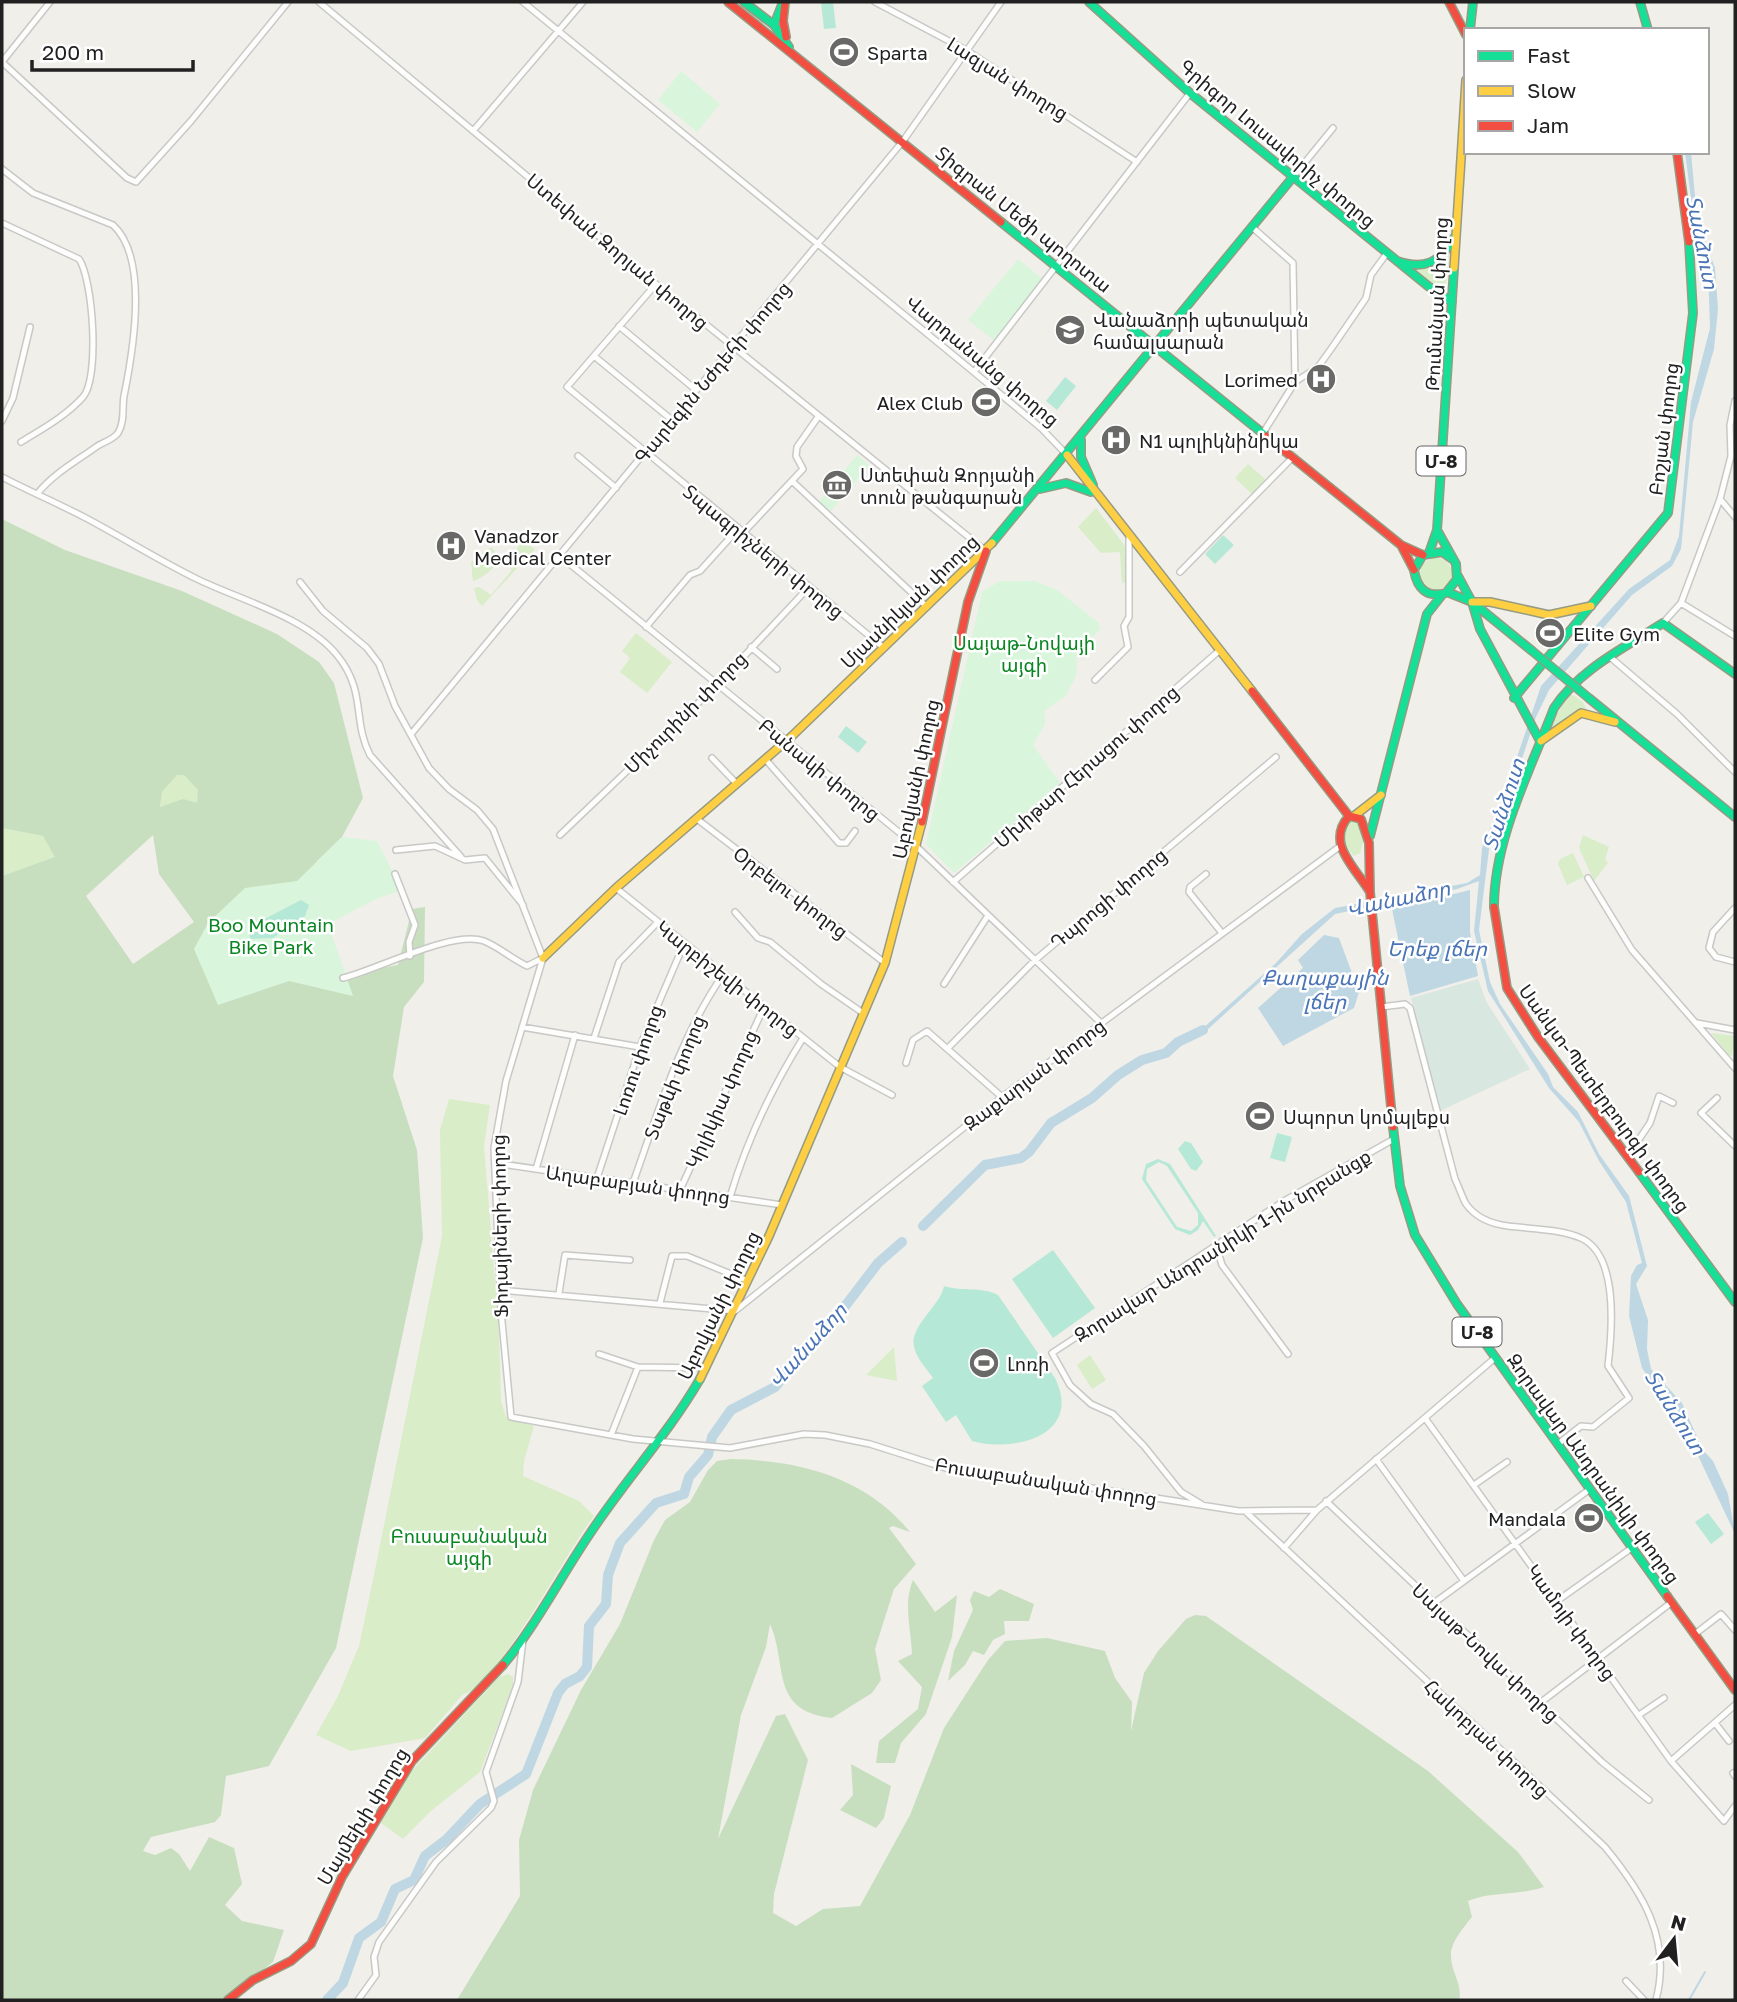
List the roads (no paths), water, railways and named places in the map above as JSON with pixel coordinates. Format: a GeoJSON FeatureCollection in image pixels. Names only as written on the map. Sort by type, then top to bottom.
{"type":"FeatureCollection","features":[{"type":"Feature","properties":{"kind":"main road","name":"Տիգրան Մեծի պողոտա"},"geometry":{"type":"LineString","coordinates":[[728,2],[762,33],[790,50],[1401,545],[1426,554]]}},
{"type":"Feature","properties":{"kind":"main road","name":"Տիգրան Մեծի պողոտա"},"geometry":{"type":"LineString","coordinates":[[748,2],[774,24],[790,50]]}},
{"type":"Feature","properties":{"kind":"main road"},"geometry":{"type":"LineString","coordinates":[[743,17],[741,10],[748,2]]}},
{"type":"Feature","properties":{"kind":"main road"},"geometry":{"type":"LineString","coordinates":[[762,33],[770,33],[784,2]]}},
{"type":"Feature","properties":{"kind":"main road"},"geometry":{"type":"LineString","coordinates":[[784,2],[783,21],[790,50]]}},
{"type":"Feature","properties":{"kind":"main road","name":"Գրիգոր Լուսավորիչ փողոց"},"geometry":{"type":"LineString","coordinates":[[1089,2],[1190,93],[1397,261],[1452,302]]}},
{"type":"Feature","properties":{"kind":"main road"},"geometry":{"type":"LineString","coordinates":[[1449,2],[1464,31]]}},
{"type":"Feature","properties":{"kind":"main road"},"geometry":{"type":"LineString","coordinates":[[1469,28],[1473,2]]}},
{"type":"Feature","properties":{"kind":"main road"},"geometry":{"type":"LineString","coordinates":[[1640,2],[1647,28]]}},
{"type":"Feature","properties":{"kind":"main road","name":"Թումանյան փողոց"},"geometry":{"type":"LineString","coordinates":[[1437,530],[1464,111]]}},
{"type":"Feature","properties":{"kind":"main road","name":"Բոշյան փողոց"},"geometry":{"type":"LineString","coordinates":[[1514,698],[1668,513],[1693,313],[1689,241],[1677,154]]}},
{"type":"Feature","properties":{"kind":"main road","name":"Մյասնիկյան փողոց"},"geometry":{"type":"LineString","coordinates":[[543,958],[616,888],[766,760],[986,551],[1293,177]]}},
{"type":"Feature","properties":{"kind":"main road"},"geometry":{"type":"LineString","coordinates":[[1397,261],[1419,267],[1436,264],[1445,255],[1456,233]]}},
{"type":"Feature","properties":{"kind":"main road"},"geometry":{"type":"LineString","coordinates":[[1083,434],[1079,445],[1081,457],[1099,498]]}},
{"type":"Feature","properties":{"kind":"main road","name":"Վարդանանց փողոց"},"geometry":{"type":"LineString","coordinates":[[1067,455],[1351,816]]}},
{"type":"Feature","properties":{"kind":"main road"},"geometry":{"type":"LineString","coordinates":[[1036,491],[1052,484],[1067,483],[1086,489],[1099,498]]}},
{"type":"Feature","properties":{"kind":"main road"},"geometry":{"type":"LineString","coordinates":[[1437,530],[1472,602],[1480,629],[1514,698],[1540,741],[1581,713],[1620,724]]}},
{"type":"Feature","properties":{"kind":"main road","name":"Մ-8"},"geometry":{"type":"LineString","coordinates":[[1426,554],[1437,530]]}},
{"type":"Feature","properties":{"kind":"main road","name":"Տիգրան Մեծի պողոտա"},"geometry":{"type":"LineString","coordinates":[[1401,545],[1414,570]]}},
{"type":"Feature","properties":{"kind":"main road","name":"Աբովյանի փողոց"},"geometry":{"type":"LineString","coordinates":[[523,1640],[581,1546],[677,1419],[750,1281],[885,963],[917,848],[968,602],[986,551]]}},
{"type":"Feature","properties":{"kind":"main road"},"geometry":{"type":"LineString","coordinates":[[1341,850],[1355,858],[1367,849],[1427,614],[1424,592],[1416,583],[1414,570],[1426,554],[1442,552],[1452,559]]}},
{"type":"Feature","properties":{"kind":"main road"},"geometry":{"type":"LineString","coordinates":[[1427,614],[1458,576]]}},
{"type":"Feature","properties":{"kind":"main road"},"geometry":{"type":"LineString","coordinates":[[1424,592],[1445,594],[1472,602],[1735,817]]}},
{"type":"Feature","properties":{"kind":"main road"},"geometry":{"type":"LineString","coordinates":[[1472,602],[1485,599],[1512,610],[1549,616],[1591,606]]}},
{"type":"Feature","properties":{"kind":"main road"},"geometry":{"type":"LineString","coordinates":[[1663,623],[1735,674]]}},
{"type":"Feature","properties":{"kind":"main road","name":"Սանկտ-Պետերբուրգի փողոց"},"geometry":{"type":"LineString","coordinates":[[1663,623],[1610,657],[1566,690],[1540,741],[1504,842],[1495,878],[1494,917],[1501,968],[1507,988],[1538,1037],[1735,1302]]}},
{"type":"Feature","properties":{"kind":"main road"},"geometry":{"type":"LineString","coordinates":[[1370,892],[1341,850],[1338,830],[1351,816],[1381,795]]}},
{"type":"Feature","properties":{"kind":"main road"},"geometry":{"type":"LineString","coordinates":[[1351,816],[1364,822],[1370,836]]}},
{"type":"Feature","properties":{"kind":"main road","name":"Մ-8"},"geometry":{"type":"LineString","coordinates":[[1367,849],[1370,892]]}},
{"type":"Feature","properties":{"kind":"main road","name":"Զորավար Անդրանիկի փողոց"},"geometry":{"type":"LineString","coordinates":[[1370,892],[1400,1185],[1415,1235],[1457,1304],[1735,1690]]}},
{"type":"Feature","properties":{"kind":"main road","name":"Մայմեխի փողոց"},"geometry":{"type":"LineString","coordinates":[[228,2000],[253,1980],[291,1961],[312,1944],[338,1885],[412,1760],[504,1664],[523,1640]]}},
{"type":"Feature","properties":{"kind":"street"},"geometry":{"type":"LineString","coordinates":[[50,2],[2,62],[127,178],[140,180],[288,2]]}},
{"type":"Feature","properties":{"kind":"street","name":"Ստեփան Զորյան փողոց"},"geometry":{"type":"LineString","coordinates":[[319,2],[656,284],[986,551]]}},
{"type":"Feature","properties":{"kind":"street","name":"Վարդանանց փողոց"},"geometry":{"type":"LineString","coordinates":[[523,2],[974,372],[1041,428],[1067,455]]}},
{"type":"Feature","properties":{"kind":"street"},"geometry":{"type":"LineString","coordinates":[[473,131],[583,2]]}},
{"type":"Feature","properties":{"kind":"street","name":"Լազյան փողոց"},"geometry":{"type":"LineString","coordinates":[[875,2],[966,50],[1136,162]]}},
{"type":"Feature","properties":{"kind":"street","name":"Գարեգին Նժդեհի փողոց"},"geometry":{"type":"LineString","coordinates":[[412,733],[903,141],[1000,2]]}},
{"type":"Feature","properties":{"kind":"street"},"geometry":{"type":"LineString","coordinates":[[974,372],[1190,93]]}},
{"type":"Feature","properties":{"kind":"street","name":"Մյասնիկյան փողոց"},"geometry":{"type":"LineString","coordinates":[[1293,177],[1333,128]]}},
{"type":"Feature","properties":{"kind":"street"},"geometry":{"type":"LineString","coordinates":[[2,169],[33,193],[113,225],[126,241],[133,265],[131,362],[121,427],[112,439],[53,477],[37,494]]}},
{"type":"Feature","properties":{"kind":"street"},"geometry":{"type":"LineString","coordinates":[[2,223],[79,259],[83,265],[90,304],[93,364],[91,384],[85,396],[21,442]]}},
{"type":"Feature","properties":{"kind":"street"},"geometry":{"type":"LineString","coordinates":[[1252,227],[1293,263],[1295,383]]}},
{"type":"Feature","properties":{"kind":"street"},"geometry":{"type":"LineString","coordinates":[[1263,433],[1295,383],[1318,367],[1325,358],[1366,298],[1371,275],[1387,253]]}},
{"type":"Feature","properties":{"kind":"street"},"geometry":{"type":"LineString","coordinates":[[656,284],[594,356],[672,420]]}},
{"type":"Feature","properties":{"kind":"street"},"geometry":{"type":"LineString","coordinates":[[620,326],[696,390]]}},
{"type":"Feature","properties":{"kind":"street"},"geometry":{"type":"LineString","coordinates":[[2,421],[13,398],[30,327]]}},
{"type":"Feature","properties":{"kind":"street","name":"Տպագրիչների փողոց"},"geometry":{"type":"LineString","coordinates":[[594,356],[567,387],[739,532],[884,648]]}},
{"type":"Feature","properties":{"kind":"street"},"geometry":{"type":"LineString","coordinates":[[1663,623],[1681,603],[1720,499],[1731,456],[1730,425],[1735,401]]}},
{"type":"Feature","properties":{"kind":"street"},"geometry":{"type":"LineString","coordinates":[[646,627],[690,575],[700,571],[804,467],[796,456],[797,447],[818,417]]}},
{"type":"Feature","properties":{"kind":"street"},"geometry":{"type":"LineString","coordinates":[[578,456],[616,488]]}},
{"type":"Feature","properties":{"kind":"street"},"geometry":{"type":"LineString","coordinates":[[1180,572],[1293,457]]}},
{"type":"Feature","properties":{"kind":"street"},"geometry":{"type":"LineString","coordinates":[[2,477],[188,574],[296,622],[318,638],[336,654],[350,674],[361,710],[363,743],[370,755],[461,858]]}},
{"type":"Feature","properties":{"kind":"street"},"geometry":{"type":"LineString","coordinates":[[792,481],[927,607]]}},
{"type":"Feature","properties":{"kind":"street"},"geometry":{"type":"LineString","coordinates":[[1720,499],[1735,517]]}},
{"type":"Feature","properties":{"kind":"street"},"geometry":{"type":"LineString","coordinates":[[1095,680],[1128,647],[1124,626],[1129,617],[1129,536]]}},
{"type":"Feature","properties":{"kind":"street","name":"Բանակի փողոց"},"geometry":{"type":"LineString","coordinates":[[560,556],[917,848],[1101,1023]]}},
{"type":"Feature","properties":{"kind":"street"},"geometry":{"type":"LineString","coordinates":[[300,582],[323,611],[367,648],[379,664],[395,706],[429,768],[487,820],[526,907],[543,958],[527,966],[508,958],[484,941],[455,938],[343,978]]}},
{"type":"Feature","properties":{"kind":"street","name":"Միչուրինի փողոց"},"geometry":{"type":"LineString","coordinates":[[559,835],[717,685],[808,587]]}},
{"type":"Feature","properties":{"kind":"street"},"geometry":{"type":"LineString","coordinates":[[1681,603],[1735,636]]}},
{"type":"Feature","properties":{"kind":"street"},"geometry":{"type":"LineString","coordinates":[[751,647],[777,670]]}},
{"type":"Feature","properties":{"kind":"street","name":"Մխիթար Հերացու փողոց"},"geometry":{"type":"LineString","coordinates":[[953,882],[1220,650]]}},
{"type":"Feature","properties":{"kind":"street"},"geometry":{"type":"LineString","coordinates":[[1610,657],[1676,714],[1735,772]]}},
{"type":"Feature","properties":{"kind":"street","name":"Դպրոցի փողոց"},"geometry":{"type":"LineString","coordinates":[[949,1047],[1034,961],[1276,757]]}},
{"type":"Feature","properties":{"kind":"street"},"geometry":{"type":"LineString","coordinates":[[712,758],[736,783]]}},
{"type":"Feature","properties":{"kind":"street"},"geometry":{"type":"LineString","coordinates":[[766,760],[839,843],[846,843],[855,831]]}},
{"type":"Feature","properties":{"kind":"street","name":"Օրբելու փողոց"},"geometry":{"type":"LineString","coordinates":[[697,819],[885,963]]}},
{"type":"Feature","properties":{"kind":"street"},"geometry":{"type":"LineString","coordinates":[[396,850],[435,846],[461,858],[485,858],[526,907]]}},
{"type":"Feature","properties":{"kind":"street","name":"Զաքարյան փողոց"},"geometry":{"type":"LineString","coordinates":[[736,1311],[1002,1097],[1222,933],[1341,850]]}},
{"type":"Feature","properties":{"kind":"street"},"geometry":{"type":"LineString","coordinates":[[395,874],[415,925],[409,942],[410,956]]}},
{"type":"Feature","properties":{"kind":"street"},"geometry":{"type":"LineString","coordinates":[[1206,874],[1190,887],[1189,892],[1222,933]]}},
{"type":"Feature","properties":{"kind":"street"},"geometry":{"type":"LineString","coordinates":[[1588,878],[1632,950],[1735,1067]]}},
{"type":"Feature","properties":{"kind":"street","name":"Կարբիշեվի փողոց"},"geometry":{"type":"LineString","coordinates":[[616,888],[803,1038],[841,1066],[892,1095]]}},
{"type":"Feature","properties":{"kind":"street"},"geometry":{"type":"LineString","coordinates":[[1735,908],[1713,932],[1709,948],[1716,957],[1735,962]]}},
{"type":"Feature","properties":{"kind":"street"},"geometry":{"type":"LineString","coordinates":[[735,912],[758,938],[770,942],[821,984],[863,1013]]}},
{"type":"Feature","properties":{"kind":"street"},"geometry":{"type":"LineString","coordinates":[[944,984],[987,917]]}},
{"type":"Feature","properties":{"kind":"street"},"geometry":{"type":"LineString","coordinates":[[594,1038],[619,962],[657,923]]}},
{"type":"Feature","properties":{"kind":"street","name":"Լոռու փողոց"},"geometry":{"type":"LineString","coordinates":[[597,1178],[640,1047],[664,985],[684,944]]}},
{"type":"Feature","properties":{"kind":"street","name":"Ֆիդայիների փողոց"},"geometry":{"type":"LineString","coordinates":[[508,1413],[495,1163],[501,1101],[543,958]]}},
{"type":"Feature","properties":{"kind":"street","name":"Տաթևի փողոց"},"geometry":{"type":"LineString","coordinates":[[633,1183],[687,1039],[709,995],[723,975]]}},
{"type":"Feature","properties":{"kind":"street"},"geometry":{"type":"LineString","coordinates":[[1381,1007],[1405,1004],[1410,1007],[1455,1179],[1467,1206],[1489,1223],[1569,1235],[1583,1240],[1599,1252],[1609,1294],[1612,1337],[1608,1366],[1629,1398],[1593,1427],[1581,1426],[1558,1444]]}},
{"type":"Feature","properties":{"kind":"street","name":"Կիլիկիա փողոց"},"geometry":{"type":"LineString","coordinates":[[680,1190],[764,1007]]}},
{"type":"Feature","properties":{"kind":"street"},"geometry":{"type":"LineString","coordinates":[[1696,1023],[1735,1030]]}},
{"type":"Feature","properties":{"kind":"street"},"geometry":{"type":"LineString","coordinates":[[522,1027],[640,1047]]}},
{"type":"Feature","properties":{"kind":"street"},"geometry":{"type":"LineString","coordinates":[[906,1063],[912,1040],[927,1031],[949,1047],[1002,1097]]}},
{"type":"Feature","properties":{"kind":"street"},"geometry":{"type":"LineString","coordinates":[[536,1169],[575,1035]]}},
{"type":"Feature","properties":{"kind":"street"},"geometry":{"type":"LineString","coordinates":[[730,1198],[737,1173],[788,1063],[803,1038]]}},
{"type":"Feature","properties":{"kind":"street"},"geometry":{"type":"LineString","coordinates":[[1627,1157],[1650,1124],[1659,1096],[1673,1103]]}},
{"type":"Feature","properties":{"kind":"street"},"geometry":{"type":"LineString","coordinates":[[1717,1098],[1701,1113],[1735,1146]]}},
{"type":"Feature","properties":{"kind":"street","name":"Զորավար Անդրանիկի 1-ին նրբանցք"},"geometry":{"type":"LineString","coordinates":[[1204,1506],[1181,1492],[1144,1446],[1113,1414],[1091,1404],[1070,1384],[1052,1353],[1337,1168],[1394,1139]]}},
{"type":"Feature","properties":{"kind":"street","name":"Աղաբաբյան փողոց"},"geometry":{"type":"LineString","coordinates":[[495,1163],[782,1205]]}},
{"type":"Feature","properties":{"kind":"street"},"geometry":{"type":"LineString","coordinates":[[1222,1241],[1219,1255],[1223,1265],[1288,1354]]}},
{"type":"Feature","properties":{"kind":"street"},"geometry":{"type":"LineString","coordinates":[[559,1293],[565,1255],[630,1260]]}},
{"type":"Feature","properties":{"kind":"street"},"geometry":{"type":"LineString","coordinates":[[660,1303],[672,1256],[687,1256],[750,1281]]}},
{"type":"Feature","properties":{"kind":"street"},"geometry":{"type":"LineString","coordinates":[[500,1290],[559,1293],[736,1311]]}},
{"type":"Feature","properties":{"kind":"street"},"geometry":{"type":"LineString","coordinates":[[599,1354],[638,1367],[706,1368]]}},
{"type":"Feature","properties":{"kind":"street"},"geometry":{"type":"LineString","coordinates":[[1284,1548],[1326,1501],[1495,1358]]}},
{"type":"Feature","properties":{"kind":"street"},"geometry":{"type":"LineString","coordinates":[[611,1435],[638,1367]]}},
{"type":"Feature","properties":{"kind":"street","name":"Բուսաբանական փողոց"},"geometry":{"type":"LineString","coordinates":[[508,1413],[522,1420],[611,1435],[730,1448],[804,1434],[825,1435],[870,1444],[955,1471],[1247,1511],[1317,1510]]}},
{"type":"Feature","properties":{"kind":"street","name":"Կամոյի փողոց"},"geometry":{"type":"LineString","coordinates":[[1424,1418],[1671,1761],[1724,1821],[1735,1806]]}},
{"type":"Feature","properties":{"kind":"street"},"geometry":{"type":"LineString","coordinates":[[1376,1459],[1464,1581]]}},
{"type":"Feature","properties":{"kind":"street"},"geometry":{"type":"LineString","coordinates":[[1474,1485],[1507,1462]]}},
{"type":"Feature","properties":{"kind":"street"},"geometry":{"type":"LineString","coordinates":[[1434,1603],[1590,1489]]}},
{"type":"Feature","properties":{"kind":"street","name":"Սայաթ-Նովա փողոց"},"geometry":{"type":"LineString","coordinates":[[1326,1501],[1627,1785],[1648,1800]]}},
{"type":"Feature","properties":{"kind":"street","name":"Հակոբյան փողոց"},"geometry":{"type":"LineString","coordinates":[[1247,1511],[1504,1756],[1592,1834],[1620,1865],[1642,1896],[1657,1929],[1660,1946],[1656,2000]]}},
{"type":"Feature","properties":{"kind":"street"},"geometry":{"type":"LineString","coordinates":[[1557,1601],[1633,1547]]}},
{"type":"Feature","properties":{"kind":"street"},"geometry":{"type":"LineString","coordinates":[[1540,1703],[1672,1602]]}},
{"type":"Feature","properties":{"kind":"street"},"geometry":{"type":"LineString","coordinates":[[1695,1634],[1721,1614],[1735,1630]]}},
{"type":"Feature","properties":{"kind":"street","name":"Աբովյանի փողոց"},"geometry":{"type":"LineString","coordinates":[[359,2000],[376,1975],[374,1957],[379,1941],[436,1862],[491,1808],[494,1801],[488,1779],[489,1762],[518,1682],[523,1640]]}},
{"type":"Feature","properties":{"kind":"street"},"geometry":{"type":"LineString","coordinates":[[1639,1715],[1664,1698]]}},
{"type":"Feature","properties":{"kind":"street"},"geometry":{"type":"LineString","coordinates":[[1671,1761],[1735,1706]]}},
{"type":"Feature","properties":{"kind":"street"},"geometry":{"type":"LineString","coordinates":[[1714,1723],[1729,1741]]}},
{"type":"Feature","properties":{"kind":"street"},"geometry":{"type":"LineString","coordinates":[[1626,1981],[1644,2000]]}},
{"type":"Feature","properties":{"kind":"water","name":"Տանձուտ"},"geometry":{"type":"Polygon","coordinates":[[[1685,154],[1691,154],[1697,219],[1715,268],[1718,309],[1714,349],[1693,422],[1681,549],[1672,566],[1632,595],[1549,690],[1536,717],[1505,809],[1490,841],[1479,930],[1490,982],[1500,1004],[1548,1074],[1553,1087],[1578,1112],[1599,1154],[1629,1196],[1647,1266],[1636,1284],[1648,1320],[1647,1349],[1651,1369],[1682,1403],[1703,1450],[1713,1461],[1728,1494],[1735,1534],[1684,1426],[1642,1368],[1629,1316],[1631,1276],[1637,1265],[1642,1263],[1626,1202],[1599,1161],[1579,1122],[1549,1088],[1488,991],[1474,931],[1479,881],[1457,889],[1335,914],[1207,1030],[1192,1038],[1276,963],[1302,934],[1335,908],[1467,883],[1480,875],[1482,848],[1504,796],[1541,686],[1629,589],[1670,560],[1679,536],[1691,402],[1710,328],[1708,266],[1695,230],[1685,154]]]}},
{"type":"Feature","properties":{"kind":"water","name":"Երեք լճեր"},"geometry":{"type":"Polygon","coordinates":[[[1470,890],[1470,932],[1478,976],[1410,996],[1392,909],[1470,890]]]}},
{"type":"Feature","properties":{"kind":"water","name":"Քաղաքային լճեր"},"geometry":{"type":"Polygon","coordinates":[[[1324,935],[1339,938],[1359,992],[1354,1008],[1283,1046],[1258,1008],[1303,968],[1298,960],[1324,935]]]}},
{"type":"Feature","properties":{"kind":"waterway","name":"Վանաձոր"},"geometry":{"type":"LineString","coordinates":[[923,1226],[985,1165],[1021,1158],[1029,1152],[1051,1123],[1092,1098],[1118,1075],[1142,1060],[1166,1053],[1178,1042],[1203,1030]]}},
{"type":"Feature","properties":{"kind":"waterway","name":"Վանաձոր"},"geometry":{"type":"LineString","coordinates":[[327,2000],[343,1983],[359,1938],[381,1922],[395,1889],[414,1880],[425,1856],[447,1839],[480,1804],[526,1774],[558,1693],[587,1667],[589,1626],[606,1604],[608,1575],[620,1543],[656,1503],[684,1494],[689,1477],[708,1455],[712,1437],[731,1410],[775,1387],[814,1339],[830,1326],[878,1263],[902,1242]]}},
{"type":"Feature","properties":{"kind":"waterway"},"geometry":{"type":"LineString","coordinates":[[1689,2000],[1705,1972]]}},
{"type":"Feature","properties":{"kind":"place","name":"Sparta"},"geometry":{"type":"Point","coordinates":[844,52]}},
{"type":"Feature","properties":{"kind":"place","name":"Վանաձորի պետական համալսարան"},"geometry":{"type":"Point","coordinates":[1070,330]}},
{"type":"Feature","properties":{"kind":"place","name":"Lorimed"},"geometry":{"type":"Point","coordinates":[1321,379]}},
{"type":"Feature","properties":{"kind":"place","name":"Alex Club"},"geometry":{"type":"Point","coordinates":[986,402]}},
{"type":"Feature","properties":{"kind":"place","name":"N1 պոլիկնինիկա"},"geometry":{"type":"Point","coordinates":[1116,440]}},
{"type":"Feature","properties":{"kind":"place","name":"Ստեփան Զորյանի տուն թանգարան"},"geometry":{"type":"Point","coordinates":[837,485]}},
{"type":"Feature","properties":{"kind":"place","name":"Vanadzor Medical Center"},"geometry":{"type":"Point","coordinates":[451,546]}},
{"type":"Feature","properties":{"kind":"place","name":"Elite Gym"},"geometry":{"type":"Point","coordinates":[1550,633]}},
{"type":"Feature","properties":{"kind":"place","name":"Սպորտ կոմպլեքս"},"geometry":{"type":"Point","coordinates":[1260,1116]}},
{"type":"Feature","properties":{"kind":"place","name":"Լոռի"},"geometry":{"type":"Point","coordinates":[984,1363]}},
{"type":"Feature","properties":{"kind":"place","name":"Mandala"},"geometry":{"type":"Point","coordinates":[1589,1518]}},
{"type":"Feature","properties":{"kind":"park label","name":"Սայաթ-Նովայի այգի"},"geometry":{"type":"Point","coordinates":[1024,653]}},
{"type":"Feature","properties":{"kind":"park label","name":"Boo Mountain Bike Park"},"geometry":{"type":"Point","coordinates":[271,935]}},
{"type":"Feature","properties":{"kind":"park label","name":"Բուսաբանական այգի"},"geometry":{"type":"Point","coordinates":[469,1546]}}]}
